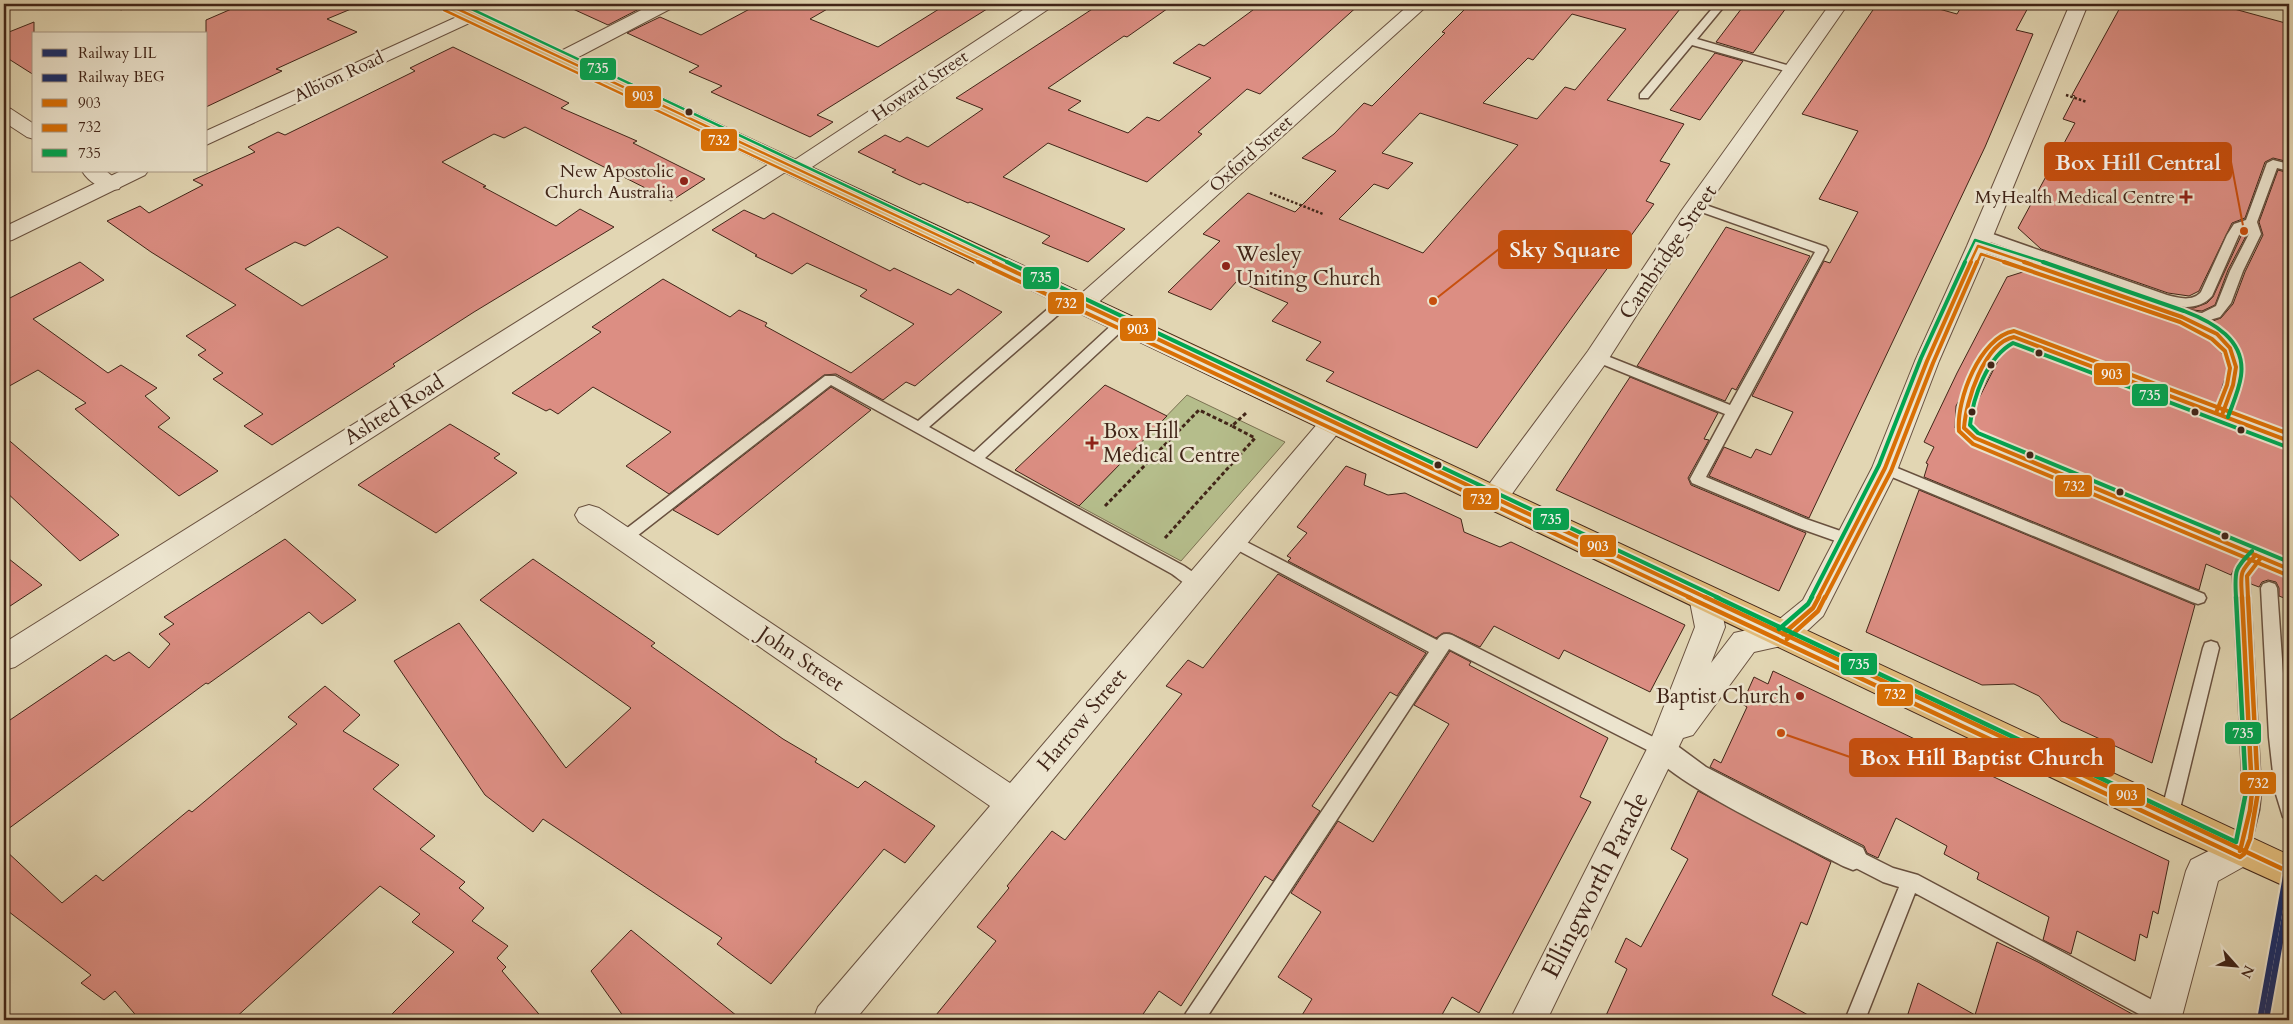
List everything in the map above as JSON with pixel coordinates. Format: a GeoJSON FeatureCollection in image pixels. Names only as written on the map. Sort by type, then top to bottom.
{"type":"FeatureCollection","features":[{"type":"Feature","properties":{"kind":"main road"},"geometry":{"type":"LineString","coordinates":[[447,4],[1122,323],[1334,421],[2240,851],[2289,872]]}},
{"type":"Feature","properties":{"kind":"street"},"geometry":{"type":"LineString","coordinates":[[562,58],[666,4]]}},
{"type":"Feature","properties":{"kind":"street","name":"Howard Street"},"geometry":{"type":"LineString","coordinates":[[790,166],[1044,4]]}},
{"type":"Feature","properties":{"kind":"street","name":"Oxford Street"},"geometry":{"type":"LineString","coordinates":[[1076,301],[1420,4]]}},
{"type":"Feature","properties":{"kind":"street","name":"Cambridge Street"},"geometry":{"type":"LineString","coordinates":[[1494,498],[1597,357],[1698,206],[1839,4]]}},
{"type":"Feature","properties":{"kind":"street"},"geometry":{"type":"LineString","coordinates":[[1783,634],[1813,608],[1885,468],[2078,4]]}},
{"type":"Feature","properties":{"kind":"street","name":"Albion Road"},"geometry":{"type":"LineString","coordinates":[[208,138],[472,16]]}},
{"type":"Feature","properties":{"kind":"street"},"geometry":{"type":"LineString","coordinates":[[4,113],[32,132]]}},
{"type":"Feature","properties":{"kind":"street","name":"Ashted Road"},"geometry":{"type":"LineString","coordinates":[[4,658],[790,166]]}},
{"type":"Feature","properties":{"kind":"street"},"geometry":{"type":"LineString","coordinates":[[93,172],[111,184]]}},
{"type":"Feature","properties":{"kind":"street"},"geometry":{"type":"LineString","coordinates":[[4,235],[136,172]]}},
{"type":"Feature","properties":{"kind":"street","name":"Harrow Street"},"geometry":{"type":"LineString","coordinates":[[831,1020],[1334,421]]}},
{"type":"Feature","properties":{"kind":"street","name":"John Street"},"geometry":{"type":"LineString","coordinates":[[588,516],[1013,803]]}},
{"type":"Feature","properties":{"kind":"street","name":"Ellingworth Parade"},"geometry":{"type":"LineString","coordinates":[[1528,1020],[1663,750],[1710,628],[1704,597]]}},
{"type":"Feature","properties":{"kind":"street","name":"Ellingworth Parade"},"geometry":{"type":"LineString","coordinates":[[1663,750],[1745,642],[1783,634]]}},
{"type":"Feature","properties":{"kind":"street"},"geometry":{"type":"LineString","coordinates":[[1663,750],[1696,775],[1853,857]]}},
{"type":"Feature","properties":{"kind":"street"},"geometry":{"type":"LineString","coordinates":[[2163,1019],[2203,871],[2240,851]]}},
{"type":"Feature","properties":{"kind":"lane"},"geometry":{"type":"LineString","coordinates":[[1644,96],[1721,4]]}},
{"type":"Feature","properties":{"kind":"lane"},"geometry":{"type":"LineString","coordinates":[[1691,41],[1793,70]]}},
{"type":"Feature","properties":{"kind":"lane"},"geometry":{"type":"LineString","coordinates":[[1981,240],[2173,314],[2191,318],[2207,317],[2217,313],[2225,304],[2234,276],[2255,234],[2251,222],[2273,163],[2289,168]]}},
{"type":"Feature","properties":{"kind":"lane"},"geometry":{"type":"LineString","coordinates":[[1698,206],[1822,250],[1697,479],[1801,524],[1847,540]]}},
{"type":"Feature","properties":{"kind":"lane"},"geometry":{"type":"LineString","coordinates":[[1981,240],[2183,303],[2202,299],[2207,293],[2233,234],[2238,227],[2251,222]]}},
{"type":"Feature","properties":{"kind":"lane"},"geometry":{"type":"LineString","coordinates":[[919,428],[1076,301]]}},
{"type":"Feature","properties":{"kind":"lane"},"geometry":{"type":"LineString","coordinates":[[2191,318],[2214,332],[2231,350],[2236,366],[2228,396]]}},
{"type":"Feature","properties":{"kind":"lane"},"geometry":{"type":"LineString","coordinates":[[975,459],[1122,323]]}},
{"type":"Feature","properties":{"kind":"lane"},"geometry":{"type":"LineString","coordinates":[[1975,438],[1964,428],[1963,420],[1966,407],[1997,345],[2008,338],[2023,339]]}},
{"type":"Feature","properties":{"kind":"lane"},"geometry":{"type":"LineString","coordinates":[[1597,357],[1733,412]]}},
{"type":"Feature","properties":{"kind":"lane"},"geometry":{"type":"LineString","coordinates":[[622,538],[830,379],[1151,555],[1197,583]]}},
{"type":"Feature","properties":{"kind":"lane"},"geometry":{"type":"LineString","coordinates":[[1885,468],[2198,598]]}},
{"type":"Feature","properties":{"kind":"lane"},"geometry":{"type":"LineString","coordinates":[[1233,541],[1440,649]]}},
{"type":"Feature","properties":{"kind":"lane"},"geometry":{"type":"LineString","coordinates":[[2240,851],[2250,810],[2252,792],[2241,575]]}},
{"type":"Feature","properties":{"kind":"lane"},"geometry":{"type":"LineString","coordinates":[[2269,588],[2278,737],[2288,809]]}},
{"type":"Feature","properties":{"kind":"lane"},"geometry":{"type":"LineString","coordinates":[[1193,1020],[1446,640],[1663,750]]}},
{"type":"Feature","properties":{"kind":"lane"},"geometry":{"type":"LineString","coordinates":[[2169,817],[2211,648]]}},
{"type":"Feature","properties":{"kind":"lane"},"geometry":{"type":"LineString","coordinates":[[1853,857],[1890,876],[1911,881],[2163,1019]]}},
{"type":"Feature","properties":{"kind":"lane"},"geometry":{"type":"LineString","coordinates":[[1855,1020],[1911,881]]}},
{"type":"Feature","properties":{"kind":"path"},"geometry":{"type":"LineString","coordinates":[[119,4],[122,10]]}},
{"type":"Feature","properties":{"kind":"path"},"geometry":{"type":"LineString","coordinates":[[2060,94],[2087,102]]}},
{"type":"Feature","properties":{"kind":"path"},"geometry":{"type":"LineString","coordinates":[[1270,193],[1323,214]]}},
{"type":"Feature","properties":{"kind":"path"},"geometry":{"type":"LineString","coordinates":[[1090,522],[1199,410],[1255,438],[1151,555]]}},
{"type":"Feature","properties":{"kind":"path"},"geometry":{"type":"LineString","coordinates":[[1232,426],[1246,413]]}},
{"type":"Feature","properties":{"kind":"green space"},"geometry":{"type":"Polygon","coordinates":[[[1187,395],[1285,442],[1181,561],[1079,506],[1187,395]]]}},
{"type":"Feature","properties":{"kind":"building"},"geometry":{"type":"Polygon","coordinates":[[[243,4],[363,4],[327,19],[357,32],[276,69],[282,71],[208,106],[208,32],[206,32],[206,20],[243,4]]]}},
{"type":"Feature","properties":{"kind":"building"},"geometry":{"type":"Polygon","coordinates":[[[562,4],[630,4],[641,8],[608,25],[562,4]]]}},
{"type":"Feature","properties":{"kind":"building"},"geometry":{"type":"Polygon","coordinates":[[[759,4],[836,4],[810,19],[878,47],[947,4],[995,4],[817,115],[833,122],[810,137],[711,92],[722,86],[689,72],[699,66],[627,33],[660,17],[701,35],[759,4]]]}},
{"type":"Feature","properties":{"kind":"building"},"geometry":{"type":"Polygon","coordinates":[[[1100,4],[1174,4],[1048,88],[1081,101],[1068,110],[1128,133],[1147,117],[1159,121],[1211,78],[1173,63],[1199,44],[1204,46],[1261,4],[1360,4],[1260,94],[1247,89],[1198,132],[1202,134],[1147,182],[1048,143],[1003,177],[1125,229],[1088,262],[1042,243],[1050,236],[923,183],[920,185],[892,172],[896,170],[858,152],[885,135],[900,142],[907,137],[928,147],[983,109],[956,98],[1100,4]]]}},
{"type":"Feature","properties":{"kind":"building"},"geometry":{"type":"Polygon","coordinates":[[[1470,4],[1684,4],[1607,100],[1684,124],[1660,161],[1670,164],[1646,201],[1654,204],[1477,448],[1326,381],[1334,372],[1306,360],[1321,342],[1272,321],[1288,303],[1237,281],[1211,310],[1168,292],[1220,241],[1203,234],[1248,193],[1295,212],[1336,171],[1302,158],[1334,134],[1364,103],[1372,106],[1445,33],[1442,32],[1470,4]],[[1572,14],[1533,60],[1528,58],[1483,103],[1537,119],[1565,87],[1575,90],[1626,29],[1572,14]],[[1420,113],[1382,153],[1413,163],[1388,189],[1374,184],[1339,219],[1423,253],[1518,145],[1420,113]]]}},
{"type":"Feature","properties":{"kind":"building"},"geometry":{"type":"Polygon","coordinates":[[[1745,4],[1789,4],[1753,53],[1716,42],[1745,4]]]}},
{"type":"Feature","properties":{"kind":"building"},"geometry":{"type":"Polygon","coordinates":[[[1877,4],[1921,4],[1957,14],[1963,4],[2030,4],[2016,30],[2033,34],[1985,147],[1809,518],[1709,476],[1724,447],[1751,458],[1756,449],[1771,455],[1793,412],[1752,396],[1824,261],[1830,263],[1858,212],[1819,199],[1858,131],[1802,114],[1877,4]]]}},
{"type":"Feature","properties":{"kind":"building"},"geometry":{"type":"Polygon","coordinates":[[[2122,4],[2216,4],[2289,24],[2289,162],[2273,158],[2265,162],[2245,218],[2232,223],[2199,291],[2189,296],[2168,293],[2041,249],[2018,228],[2075,123],[2063,119],[2075,96],[2072,95],[2122,4]]]}},
{"type":"Feature","properties":{"kind":"building"},"geometry":{"type":"Polygon","coordinates":[[[34,22],[34,32],[32,32],[32,74],[4,56],[4,34],[34,22]]]}},
{"type":"Feature","properties":{"kind":"building"},"geometry":{"type":"Polygon","coordinates":[[[453,47],[569,103],[561,108],[637,141],[633,143],[705,179],[671,201],[525,127],[504,138],[494,134],[442,162],[486,186],[483,187],[556,226],[580,209],[614,227],[474,312],[393,364],[395,366],[272,445],[244,426],[263,414],[213,379],[223,373],[198,355],[206,350],[186,336],[236,305],[151,252],[107,221],[140,206],[149,213],[203,185],[193,180],[255,152],[248,147],[278,132],[285,135],[415,71],[410,68],[453,47]],[[338,227],[305,246],[295,242],[245,269],[302,306],[388,257],[338,227]]]}},
{"type":"Feature","properties":{"kind":"building"},"geometry":{"type":"Polygon","coordinates":[[[1715,53],[1743,61],[1700,120],[1670,110],[1715,53]]]}},
{"type":"Feature","properties":{"kind":"building"},"geometry":{"type":"Polygon","coordinates":[[[2278,170],[2289,173],[2289,600],[2279,596],[2279,588],[2276,582],[2268,580],[2262,582],[2259,587],[2251,584],[2249,570],[2242,567],[2234,569],[2231,575],[2206,564],[2199,590],[1924,477],[1928,464],[1926,463],[1934,447],[1924,442],[1957,373],[2007,277],[2029,270],[2198,330],[2216,344],[2227,362],[2227,372],[2219,397],[2223,401],[2235,400],[2244,375],[2241,353],[2228,335],[2210,322],[2221,318],[2233,304],[2245,272],[2263,235],[2259,222],[2278,170]],[[2008,332],[1995,337],[1988,346],[1956,406],[1955,428],[1970,444],[1980,444],[1984,439],[1973,425],[1974,408],[2002,353],[2011,345],[2023,345],[2032,340],[2024,333],[2008,332]]]}},
{"type":"Feature","properties":{"kind":"building"},"geometry":{"type":"Polygon","coordinates":[[[744,210],[764,219],[773,213],[890,271],[894,268],[951,295],[958,289],[1002,312],[915,386],[906,382],[883,400],[836,374],[824,375],[669,494],[626,466],[671,432],[593,387],[558,414],[550,409],[546,411],[512,393],[601,332],[592,327],[663,279],[730,317],[739,310],[767,323],[765,326],[851,373],[914,324],[860,296],[867,290],[807,263],[792,274],[755,256],[757,255],[712,230],[744,210]]]}},
{"type":"Feature","properties":{"kind":"building"},"geometry":{"type":"Polygon","coordinates":[[[1726,227],[1810,256],[1736,390],[1732,388],[1725,401],[1637,366],[1726,227]]]}},
{"type":"Feature","properties":{"kind":"building"},"geometry":{"type":"Polygon","coordinates":[[[2246,230],[2247,234],[2228,270],[2215,305],[2202,311],[2176,308],[2194,308],[2207,303],[2213,297],[2241,236],[2246,230]]]}},
{"type":"Feature","properties":{"kind":"building"},"geometry":{"type":"Polygon","coordinates":[[[80,262],[104,280],[33,319],[108,373],[121,365],[157,388],[145,396],[170,418],[158,427],[218,471],[179,496],[75,409],[86,403],[38,370],[4,389],[4,299],[6,300],[80,262]]]}},
{"type":"Feature","properties":{"kind":"building"},"geometry":{"type":"Polygon","coordinates":[[[1630,377],[1718,413],[1704,439],[1709,440],[1688,478],[1691,485],[1806,533],[1779,591],[1556,490],[1630,377]]]}},
{"type":"Feature","properties":{"kind":"building","name":"Box Hill Medical Centre"},"geometry":{"type":"Polygon","coordinates":[[[1105,385],[1167,416],[1079,506],[1015,470],[1105,385]]]}},
{"type":"Feature","properties":{"kind":"building"},"geometry":{"type":"Polygon","coordinates":[[[831,387],[871,410],[718,535],[673,510],[831,387]]]}},
{"type":"Feature","properties":{"kind":"building"},"geometry":{"type":"Polygon","coordinates":[[[450,424],[500,454],[494,458],[517,473],[436,533],[358,485],[450,424]]]}},
{"type":"Feature","properties":{"kind":"building"},"geometry":{"type":"Polygon","coordinates":[[[4,436],[119,535],[80,561],[4,490],[4,436]]]}},
{"type":"Feature","properties":{"kind":"building"},"geometry":{"type":"Polygon","coordinates":[[[1346,466],[1366,474],[1364,485],[1388,495],[1405,493],[1461,519],[1464,532],[1500,547],[1511,542],[1685,625],[1650,692],[1564,650],[1559,659],[1494,626],[1480,647],[1450,633],[1443,633],[1436,638],[1288,561],[1291,558],[1287,556],[1307,533],[1297,527],[1346,466]]]}},
{"type":"Feature","properties":{"kind":"building"},"geometry":{"type":"Polygon","coordinates":[[[1919,490],[2195,605],[2152,763],[2061,721],[2039,696],[2014,684],[1982,685],[1866,632],[1919,490]]]}},
{"type":"Feature","properties":{"kind":"building"},"geometry":{"type":"Polygon","coordinates":[[[285,539],[356,600],[322,624],[309,612],[208,684],[206,683],[4,832],[4,724],[106,655],[114,661],[129,652],[149,668],[170,644],[159,634],[174,624],[164,617],[285,539]]]}},
{"type":"Feature","properties":{"kind":"building"},"geometry":{"type":"Polygon","coordinates":[[[4,555],[42,585],[4,610],[4,555]]]}},
{"type":"Feature","properties":{"kind":"building"},"geometry":{"type":"Polygon","coordinates":[[[533,559],[655,643],[651,646],[783,739],[817,759],[815,762],[858,788],[865,781],[935,826],[905,863],[884,849],[771,984],[717,944],[722,938],[543,819],[533,832],[485,795],[394,661],[459,623],[566,768],[631,708],[480,600],[533,559]]]}},
{"type":"Feature","properties":{"kind":"building"},"geometry":{"type":"Polygon","coordinates":[[[1278,574],[1426,653],[1397,696],[1390,692],[1312,806],[1320,811],[1273,881],[1265,876],[1181,1006],[1159,991],[1139,1020],[932,1020],[996,941],[977,927],[1009,888],[1007,886],[1052,831],[1065,840],[1182,694],[1166,686],[1188,660],[1203,668],[1278,574]]]}},
{"type":"Feature","properties":{"kind":"building"},"geometry":{"type":"Polygon","coordinates":[[[1450,651],[1471,662],[1469,665],[1608,738],[1580,797],[1591,802],[1479,1013],[1452,997],[1439,1020],[1299,1020],[1312,999],[1278,977],[1321,912],[1291,893],[1338,821],[1373,842],[1449,724],[1414,705],[1450,651]]]}},
{"type":"Feature","properties":{"kind":"building"},"geometry":{"type":"Polygon","coordinates":[[[1773,671],[2169,861],[2158,914],[2153,911],[2147,938],[2140,934],[2135,961],[2077,931],[2071,954],[2043,940],[2049,917],[1977,879],[1979,873],[1944,854],[1947,846],[1896,818],[1878,858],[1867,853],[1864,846],[1710,767],[1714,759],[1721,763],[1747,707],[1742,704],[1754,677],[1768,684],[1773,671]]]}},
{"type":"Feature","properties":{"kind":"building"},"geometry":{"type":"Polygon","coordinates":[[[325,686],[360,715],[343,731],[399,765],[373,789],[435,836],[420,849],[465,882],[459,888],[484,908],[472,921],[508,946],[497,958],[506,967],[502,971],[544,1020],[386,1020],[454,952],[412,922],[420,914],[380,886],[233,1020],[140,1020],[115,991],[104,1000],[81,983],[91,975],[4,908],[4,849],[62,903],[96,875],[103,881],[189,810],[192,812],[297,724],[288,717],[325,686]]]}},
{"type":"Feature","properties":{"kind":"building"},"geometry":{"type":"Polygon","coordinates":[[[1698,791],[1831,862],[1807,925],[1801,922],[1772,995],[1817,1020],[1604,1020],[1627,969],[1615,962],[1626,938],[1641,947],[1688,859],[1671,849],[1698,791]]]}},
{"type":"Feature","properties":{"kind":"building"},"geometry":{"type":"Polygon","coordinates":[[[631,930],[742,1020],[626,1020],[591,971],[631,930]]]}},
{"type":"Feature","properties":{"kind":"building"},"geometry":{"type":"Polygon","coordinates":[[[1997,942],[2038,962],[2143,1020],[1906,1020],[1918,983],[1975,1015],[1997,942]]]}},
{"type":"Feature","properties":{"kind":"rail line","name":"LIL"},"geometry":{"type":"LineString","coordinates":[[2260,1020],[2289,859]]}},
{"type":"Feature","properties":{"kind":"rail line","name":"BEG"},"geometry":{"type":"LineString","coordinates":[[2266,1020],[2289,893]]}},
{"type":"Feature","properties":{"kind":"transit line","name":"903"},"geometry":{"type":"LineString","coordinates":[[447,4],[2289,872]]}},
{"type":"Feature","properties":{"kind":"transit line","name":"735"},"geometry":{"type":"LineString","coordinates":[[461,4],[2236,842],[2246,792],[2235,575],[2238,565],[2252,551]]}},
{"type":"Feature","properties":{"kind":"transit line","name":"732"},"geometry":{"type":"LineString","coordinates":[[444,10],[2240,857],[2244,854],[2250,839],[2258,792],[2247,576],[2260,559]]}},
{"type":"Feature","properties":{"kind":"transit line","name":"735"},"geometry":{"type":"LineString","coordinates":[[1779,629],[1808,604],[1879,465],[1921,358],[1975,240],[1980,240],[2184,311],[2204,319],[2223,331],[2237,347],[2241,357],[2242,368],[2241,381],[2228,417]]}},
{"type":"Feature","properties":{"kind":"transit line","name":"903"},"geometry":{"type":"LineString","coordinates":[[1783,634],[1813,608],[1885,468],[1927,361],[1978,246],[2182,317],[2200,324],[2217,334],[2230,348],[2236,367],[2233,385],[2222,415]]}},
{"type":"Feature","properties":{"kind":"transit line","name":"732"},"geometry":{"type":"LineString","coordinates":[[1787,639],[1818,611],[1891,471],[1933,363],[1981,254],[2180,322],[2204,333],[2225,351],[2229,359],[2230,374],[2216,413]]}},
{"type":"Feature","properties":{"kind":"transit line","name":"732"},"geometry":{"type":"LineString","coordinates":[[2287,575],[1973,444],[1959,431],[1958,421],[1969,382],[1982,356],[1998,336],[2014,331],[2289,434]]}},
{"type":"Feature","properties":{"kind":"transit line","name":"903"},"geometry":{"type":"LineString","coordinates":[[2289,441],[2014,337],[2000,343],[1987,360],[1970,395],[1964,428],[1975,438],[2289,569]]}},
{"type":"Feature","properties":{"kind":"transit line","name":"735"},"geometry":{"type":"LineString","coordinates":[[2287,447],[2013,343],[2005,347],[1998,355],[1984,379],[1974,405],[1970,425],[1978,433],[2289,562]]}},
{"type":"Feature","properties":{"kind":"transit line","name":"903"},"geometry":{"type":"LineString","coordinates":[[2240,851],[2250,810],[2252,792],[2241,575],[2243,568],[2256,555]]}},
{"type":"Feature","properties":{"kind":"place","name":"New Apostolic Church Australia"},"geometry":{"type":"Point","coordinates":[684,181]}},
{"type":"Feature","properties":{"kind":"place","name":"MyHealth Medical Centre"},"geometry":{"type":"Point","coordinates":[2186,197]}},
{"type":"Feature","properties":{"kind":"place","name":"Box Hill Central"},"geometry":{"type":"Point","coordinates":[2244,231]}},
{"type":"Feature","properties":{"kind":"place","name":"Wesley Uniting Church"},"geometry":{"type":"Point","coordinates":[1226,266]}},
{"type":"Feature","properties":{"kind":"place","name":"Sky Square"},"geometry":{"type":"Point","coordinates":[1433,301]}},
{"type":"Feature","properties":{"kind":"place","name":"Box Hill Medical Centre"},"geometry":{"type":"Point","coordinates":[1092,443]}},
{"type":"Feature","properties":{"kind":"place","name":"Baptist Church"},"geometry":{"type":"Point","coordinates":[1800,696]}},
{"type":"Feature","properties":{"kind":"place","name":"Box Hill Baptist Church"},"geometry":{"type":"Point","coordinates":[1781,733]}}]}
